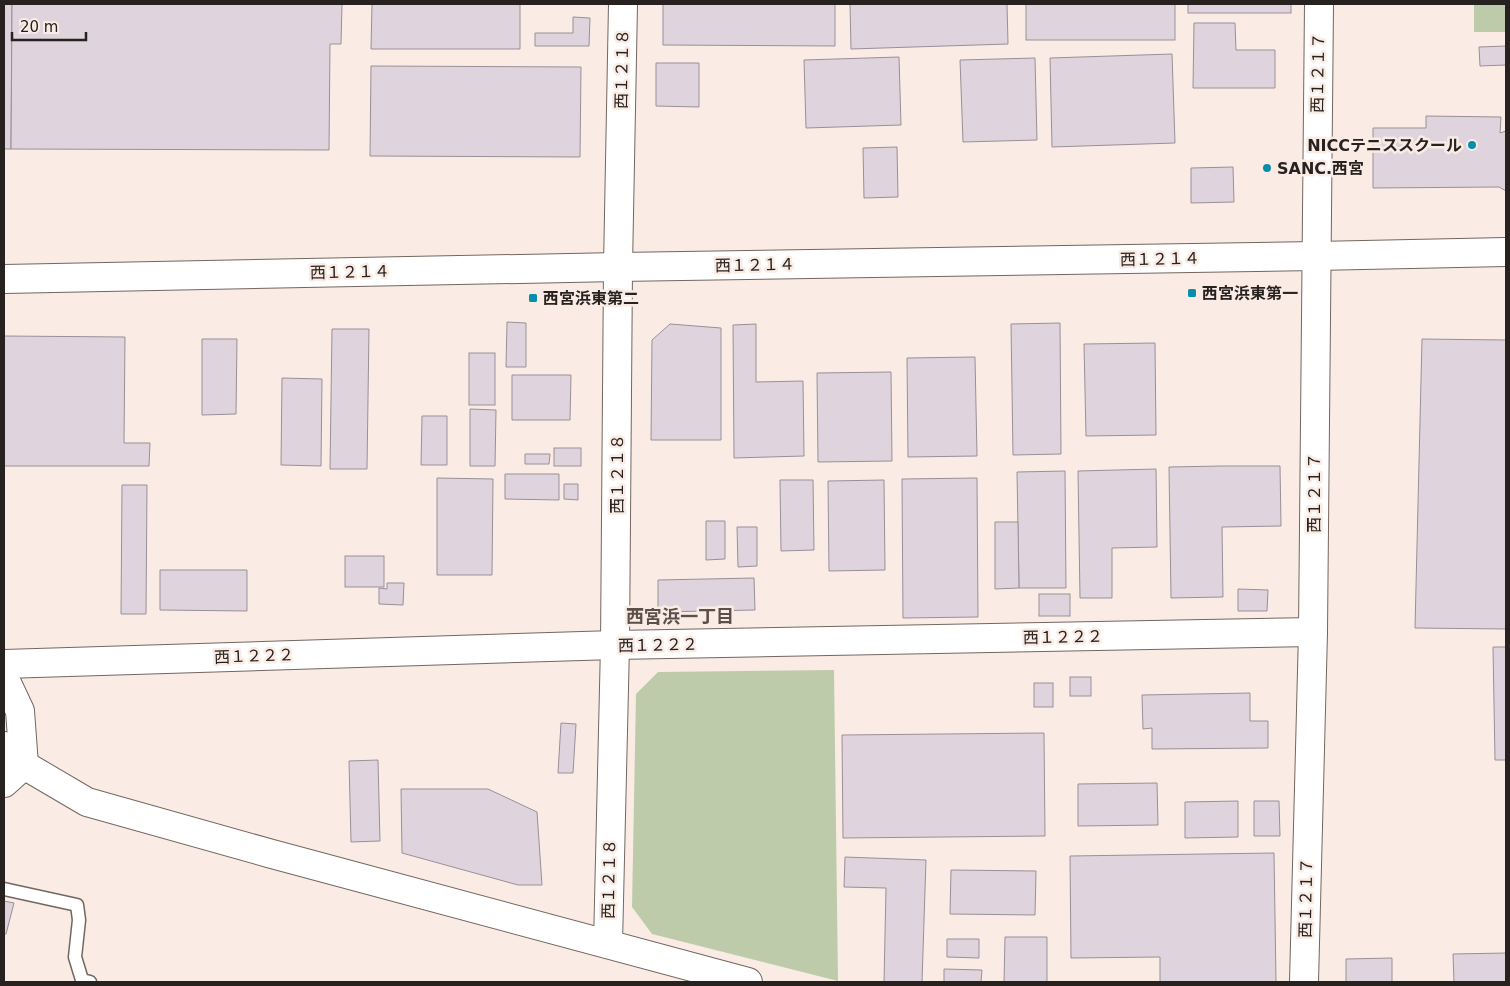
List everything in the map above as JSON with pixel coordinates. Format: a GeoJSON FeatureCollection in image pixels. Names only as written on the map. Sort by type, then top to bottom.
{"type":"FeatureCollection","features":[{"type":"Feature","properties":{"kind":"street","name":"西１２１８"},"geometry":{"type":"LineString","coordinates":[[608,944],[615,646],[618,267],[623,4]]}},
{"type":"Feature","properties":{"kind":"street","name":"西１２１７"},"geometry":{"type":"LineString","coordinates":[[1304,982],[1313,632],[1319,4]]}},
{"type":"Feature","properties":{"kind":"street","name":"西１２１４"},"geometry":{"type":"LineString","coordinates":[[4,279],[1506,252]]}},
{"type":"Feature","properties":{"kind":"street","name":"西１２２２"},"geometry":{"type":"LineString","coordinates":[[4,664],[615,646],[1313,632]]}},
{"type":"Feature","properties":{"kind":"street"},"geometry":{"type":"LineString","coordinates":[[4,677],[20,711],[14,774]]}},
{"type":"Feature","properties":{"kind":"street"},"geometry":{"type":"LineString","coordinates":[[4,746],[14,774],[87,802],[272,854],[748,982]]}},
{"type":"Feature","properties":{"kind":"lane"},"geometry":{"type":"LineString","coordinates":[[4,889],[77,905],[79,920],[74,957],[82,980],[90,982]]}},
{"type":"Feature","properties":{"kind":"green space"},"geometry":{"type":"Polygon","coordinates":[[[1474,4],[1506,4],[1506,32],[1474,32],[1474,4]]]}},
{"type":"Feature","properties":{"kind":"green space"},"geometry":{"type":"Polygon","coordinates":[[[834,670],[838,981],[652,934],[632,907],[636,694],[658,672],[834,670]]]}},
{"type":"Feature","properties":{"kind":"building"},"geometry":{"type":"Polygon","coordinates":[[[4,4],[12,4],[11,149],[4,149],[4,4]]]}},
{"type":"Feature","properties":{"kind":"building"},"geometry":{"type":"Polygon","coordinates":[[[12,4],[342,4],[341,44],[330,44],[329,150],[11,149],[12,4]]]}},
{"type":"Feature","properties":{"kind":"building"},"geometry":{"type":"Polygon","coordinates":[[[372,4],[520,4],[520,49],[371,49],[372,4]]]}},
{"type":"Feature","properties":{"kind":"building"},"geometry":{"type":"Polygon","coordinates":[[[663,4],[835,4],[835,46],[663,45],[663,4]]]}},
{"type":"Feature","properties":{"kind":"building"},"geometry":{"type":"Polygon","coordinates":[[[850,4],[1007,4],[1008,44],[851,49],[850,4]]]}},
{"type":"Feature","properties":{"kind":"building"},"geometry":{"type":"Polygon","coordinates":[[[1026,4],[1175,4],[1175,40],[1026,40],[1026,4]]]}},
{"type":"Feature","properties":{"kind":"building"},"geometry":{"type":"Polygon","coordinates":[[[1188,4],[1291,4],[1291,13],[1188,13],[1188,4]]]}},
{"type":"Feature","properties":{"kind":"building"},"geometry":{"type":"Polygon","coordinates":[[[573,17],[590,18],[589,46],[535,46],[535,33],[573,33],[573,17]]]}},
{"type":"Feature","properties":{"kind":"building"},"geometry":{"type":"Polygon","coordinates":[[[1194,23],[1235,23],[1236,50],[1275,50],[1275,88],[1193,88],[1194,23]]]}},
{"type":"Feature","properties":{"kind":"building"},"geometry":{"type":"Polygon","coordinates":[[[1506,46],[1506,65],[1480,66],[1479,47],[1506,46]]]}},
{"type":"Feature","properties":{"kind":"building"},"geometry":{"type":"Polygon","coordinates":[[[1172,54],[1175,143],[1052,147],[1050,58],[1172,54]]]}},
{"type":"Feature","properties":{"kind":"building"},"geometry":{"type":"Polygon","coordinates":[[[899,57],[901,125],[806,128],[804,60],[899,57]]]}},
{"type":"Feature","properties":{"kind":"building"},"geometry":{"type":"Polygon","coordinates":[[[1035,58],[1037,140],[963,142],[960,60],[1035,58]]]}},
{"type":"Feature","properties":{"kind":"building"},"geometry":{"type":"Polygon","coordinates":[[[656,63],[699,63],[699,107],[656,106],[656,63]]]}},
{"type":"Feature","properties":{"kind":"building"},"geometry":{"type":"Polygon","coordinates":[[[371,66],[581,67],[580,157],[370,156],[371,66]]]}},
{"type":"Feature","properties":{"kind":"building"},"geometry":{"type":"Polygon","coordinates":[[[1426,116],[1501,117],[1500,133],[1506,131],[1506,191],[1499,187],[1373,188],[1373,128],[1426,128],[1426,116]]]}},
{"type":"Feature","properties":{"kind":"building"},"geometry":{"type":"Polygon","coordinates":[[[897,147],[898,197],[864,198],[863,148],[897,147]]]}},
{"type":"Feature","properties":{"kind":"building"},"geometry":{"type":"Polygon","coordinates":[[[1233,167],[1234,202],[1191,203],[1191,168],[1233,167]]]}},
{"type":"Feature","properties":{"kind":"building"},"geometry":{"type":"Polygon","coordinates":[[[507,322],[526,323],[526,367],[506,367],[507,322]]]}},
{"type":"Feature","properties":{"kind":"building"},"geometry":{"type":"Polygon","coordinates":[[[1060,323],[1061,454],[1013,455],[1011,324],[1060,323]]]}},
{"type":"Feature","properties":{"kind":"building"},"geometry":{"type":"Polygon","coordinates":[[[670,324],[721,328],[721,440],[651,440],[652,340],[670,324]]]}},
{"type":"Feature","properties":{"kind":"building"},"geometry":{"type":"Polygon","coordinates":[[[756,324],[756,382],[803,381],[804,456],[734,458],[733,325],[756,324]]]}},
{"type":"Feature","properties":{"kind":"building"},"geometry":{"type":"Polygon","coordinates":[[[332,329],[369,329],[367,469],[330,469],[332,329]]]}},
{"type":"Feature","properties":{"kind":"building"},"geometry":{"type":"Polygon","coordinates":[[[4,336],[125,337],[124,443],[150,443],[149,466],[4,466],[4,336]]]}},
{"type":"Feature","properties":{"kind":"building"},"geometry":{"type":"Polygon","coordinates":[[[202,339],[237,339],[236,414],[202,415],[202,339]]]}},
{"type":"Feature","properties":{"kind":"building"},"geometry":{"type":"Polygon","coordinates":[[[1422,339],[1506,340],[1506,629],[1415,628],[1422,339]]]}},
{"type":"Feature","properties":{"kind":"building"},"geometry":{"type":"Polygon","coordinates":[[[1155,343],[1156,435],[1086,436],[1084,344],[1155,343]]]}},
{"type":"Feature","properties":{"kind":"building"},"geometry":{"type":"Polygon","coordinates":[[[469,353],[495,353],[495,405],[469,405],[469,353]]]}},
{"type":"Feature","properties":{"kind":"building"},"geometry":{"type":"Polygon","coordinates":[[[975,357],[977,456],[908,457],[907,358],[975,357]]]}},
{"type":"Feature","properties":{"kind":"building"},"geometry":{"type":"Polygon","coordinates":[[[891,372],[892,461],[818,462],[817,373],[891,372]]]}},
{"type":"Feature","properties":{"kind":"building"},"geometry":{"type":"Polygon","coordinates":[[[512,375],[571,375],[570,420],[512,420],[512,375]]]}},
{"type":"Feature","properties":{"kind":"building"},"geometry":{"type":"Polygon","coordinates":[[[282,378],[322,379],[321,466],[281,465],[282,378]]]}},
{"type":"Feature","properties":{"kind":"building"},"geometry":{"type":"Polygon","coordinates":[[[470,409],[496,410],[495,466],[470,466],[470,409]]]}},
{"type":"Feature","properties":{"kind":"building"},"geometry":{"type":"Polygon","coordinates":[[[422,416],[447,416],[447,465],[421,465],[422,416]]]}},
{"type":"Feature","properties":{"kind":"building"},"geometry":{"type":"Polygon","coordinates":[[[554,448],[581,448],[581,466],[554,466],[554,448]]]}},
{"type":"Feature","properties":{"kind":"building"},"geometry":{"type":"Polygon","coordinates":[[[525,454],[550,454],[549,464],[525,464],[525,454]]]}},
{"type":"Feature","properties":{"kind":"building"},"geometry":{"type":"Polygon","coordinates":[[[1280,466],[1281,526],[1222,527],[1223,597],[1171,598],[1169,467],[1280,466]]]}},
{"type":"Feature","properties":{"kind":"building"},"geometry":{"type":"Polygon","coordinates":[[[1156,469],[1157,547],[1112,548],[1112,598],[1080,598],[1078,471],[1156,469]]]}},
{"type":"Feature","properties":{"kind":"building"},"geometry":{"type":"Polygon","coordinates":[[[1065,471],[1066,588],[1019,588],[1017,472],[1065,471]]]}},
{"type":"Feature","properties":{"kind":"building"},"geometry":{"type":"Polygon","coordinates":[[[505,474],[559,474],[559,500],[505,499],[505,474]]]}},
{"type":"Feature","properties":{"kind":"building"},"geometry":{"type":"Polygon","coordinates":[[[437,478],[493,479],[492,575],[437,575],[437,478]]]}},
{"type":"Feature","properties":{"kind":"building"},"geometry":{"type":"Polygon","coordinates":[[[977,478],[978,617],[903,618],[902,479],[977,478]]]}},
{"type":"Feature","properties":{"kind":"building"},"geometry":{"type":"Polygon","coordinates":[[[780,480],[813,480],[814,550],[781,551],[780,480]]]}},
{"type":"Feature","properties":{"kind":"building"},"geometry":{"type":"Polygon","coordinates":[[[884,480],[885,570],[829,571],[828,481],[884,480]]]}},
{"type":"Feature","properties":{"kind":"building"},"geometry":{"type":"Polygon","coordinates":[[[564,484],[578,484],[578,500],[564,499],[564,484]]]}},
{"type":"Feature","properties":{"kind":"building"},"geometry":{"type":"Polygon","coordinates":[[[122,485],[147,485],[146,614],[121,614],[122,485]]]}},
{"type":"Feature","properties":{"kind":"building"},"geometry":{"type":"Polygon","coordinates":[[[706,521],[725,521],[725,559],[706,560],[706,521]]]}},
{"type":"Feature","properties":{"kind":"building"},"geometry":{"type":"Polygon","coordinates":[[[995,522],[1018,522],[1019,588],[995,589],[995,522]]]}},
{"type":"Feature","properties":{"kind":"building"},"geometry":{"type":"Polygon","coordinates":[[[737,527],[757,527],[757,566],[738,567],[737,527]]]}},
{"type":"Feature","properties":{"kind":"building"},"geometry":{"type":"Polygon","coordinates":[[[345,556],[384,556],[384,587],[345,587],[345,556]]]}},
{"type":"Feature","properties":{"kind":"building"},"geometry":{"type":"Polygon","coordinates":[[[160,570],[247,570],[247,611],[160,610],[160,570]]]}},
{"type":"Feature","properties":{"kind":"building"},"geometry":{"type":"Polygon","coordinates":[[[754,578],[755,610],[658,612],[658,580],[754,578]]]}},
{"type":"Feature","properties":{"kind":"building"},"geometry":{"type":"Polygon","coordinates":[[[387,583],[404,583],[403,605],[379,604],[379,588],[387,589],[387,583]]]}},
{"type":"Feature","properties":{"kind":"building"},"geometry":{"type":"Polygon","coordinates":[[[1238,589],[1268,590],[1267,611],[1238,611],[1238,589]]]}},
{"type":"Feature","properties":{"kind":"building"},"geometry":{"type":"Polygon","coordinates":[[[1039,594],[1070,594],[1070,616],[1039,616],[1039,594]]]}},
{"type":"Feature","properties":{"kind":"building"},"geometry":{"type":"Polygon","coordinates":[[[1493,647],[1506,647],[1506,760],[1495,760],[1493,647]]]}},
{"type":"Feature","properties":{"kind":"building"},"geometry":{"type":"Polygon","coordinates":[[[1070,677],[1091,677],[1091,696],[1070,696],[1070,677]]]}},
{"type":"Feature","properties":{"kind":"building"},"geometry":{"type":"Polygon","coordinates":[[[1034,683],[1053,683],[1053,707],[1034,707],[1034,683]]]}},
{"type":"Feature","properties":{"kind":"building"},"geometry":{"type":"Polygon","coordinates":[[[1250,693],[1250,721],[1268,721],[1268,748],[1152,749],[1152,728],[1143,729],[1142,695],[1250,693]]]}},
{"type":"Feature","properties":{"kind":"building"},"geometry":{"type":"Polygon","coordinates":[[[561,723],[576,724],[573,773],[558,773],[561,723]]]}},
{"type":"Feature","properties":{"kind":"building"},"geometry":{"type":"Polygon","coordinates":[[[1044,733],[1045,836],[843,838],[842,735],[1044,733]]]}},
{"type":"Feature","properties":{"kind":"building"},"geometry":{"type":"Polygon","coordinates":[[[378,760],[380,841],[351,842],[349,761],[378,760]]]}},
{"type":"Feature","properties":{"kind":"building"},"geometry":{"type":"Polygon","coordinates":[[[1157,783],[1158,825],[1078,826],[1078,784],[1157,783]]]}},
{"type":"Feature","properties":{"kind":"building"},"geometry":{"type":"Polygon","coordinates":[[[401,789],[488,789],[537,812],[542,885],[518,885],[402,853],[401,789]]]}},
{"type":"Feature","properties":{"kind":"building"},"geometry":{"type":"Polygon","coordinates":[[[1238,801],[1238,837],[1185,838],[1185,802],[1238,801]]]}},
{"type":"Feature","properties":{"kind":"building"},"geometry":{"type":"Polygon","coordinates":[[[1254,801],[1279,801],[1280,836],[1254,836],[1254,801]]]}},
{"type":"Feature","properties":{"kind":"building"},"geometry":{"type":"Polygon","coordinates":[[[1274,853],[1276,982],[1160,982],[1160,957],[1071,958],[1070,856],[1274,853]]]}},
{"type":"Feature","properties":{"kind":"building"},"geometry":{"type":"Polygon","coordinates":[[[845,857],[926,860],[922,982],[884,982],[886,888],[844,887],[845,857]]]}},
{"type":"Feature","properties":{"kind":"building"},"geometry":{"type":"Polygon","coordinates":[[[951,870],[1036,871],[1035,915],[950,914],[951,870]]]}},
{"type":"Feature","properties":{"kind":"building"},"geometry":{"type":"Polygon","coordinates":[[[4,901],[14,903],[6,934],[4,934],[4,901]]]}},
{"type":"Feature","properties":{"kind":"building"},"geometry":{"type":"Polygon","coordinates":[[[1005,937],[1047,937],[1047,982],[1004,982],[1005,937]]]}},
{"type":"Feature","properties":{"kind":"building"},"geometry":{"type":"Polygon","coordinates":[[[947,939],[979,939],[979,958],[947,957],[947,939]]]}},
{"type":"Feature","properties":{"kind":"building"},"geometry":{"type":"Polygon","coordinates":[[[1506,953],[1506,982],[1454,982],[1453,954],[1506,953]]]}},
{"type":"Feature","properties":{"kind":"building"},"geometry":{"type":"Polygon","coordinates":[[[1392,958],[1392,982],[1346,982],[1346,959],[1392,958]]]}},
{"type":"Feature","properties":{"kind":"building"},"geometry":{"type":"Polygon","coordinates":[[[944,969],[982,970],[981,982],[944,982],[944,969]]]}},
{"type":"Feature","properties":{"kind":"place","name":"NICCテニススクール"},"geometry":{"type":"Point","coordinates":[1472,145]}},
{"type":"Feature","properties":{"kind":"place","name":"SANC.西宮"},"geometry":{"type":"Point","coordinates":[1267,168]}},
{"type":"Feature","properties":{"kind":"place","name":"西宮浜東第一"},"geometry":{"type":"Point","coordinates":[1192,293]}},
{"type":"Feature","properties":{"kind":"place","name":"西宮浜東第二"},"geometry":{"type":"Point","coordinates":[533,298]}},
{"type":"Feature","properties":{"kind":"district","name":"西宮浜一丁目"},"geometry":{"type":"Point","coordinates":[680,616]}}]}
